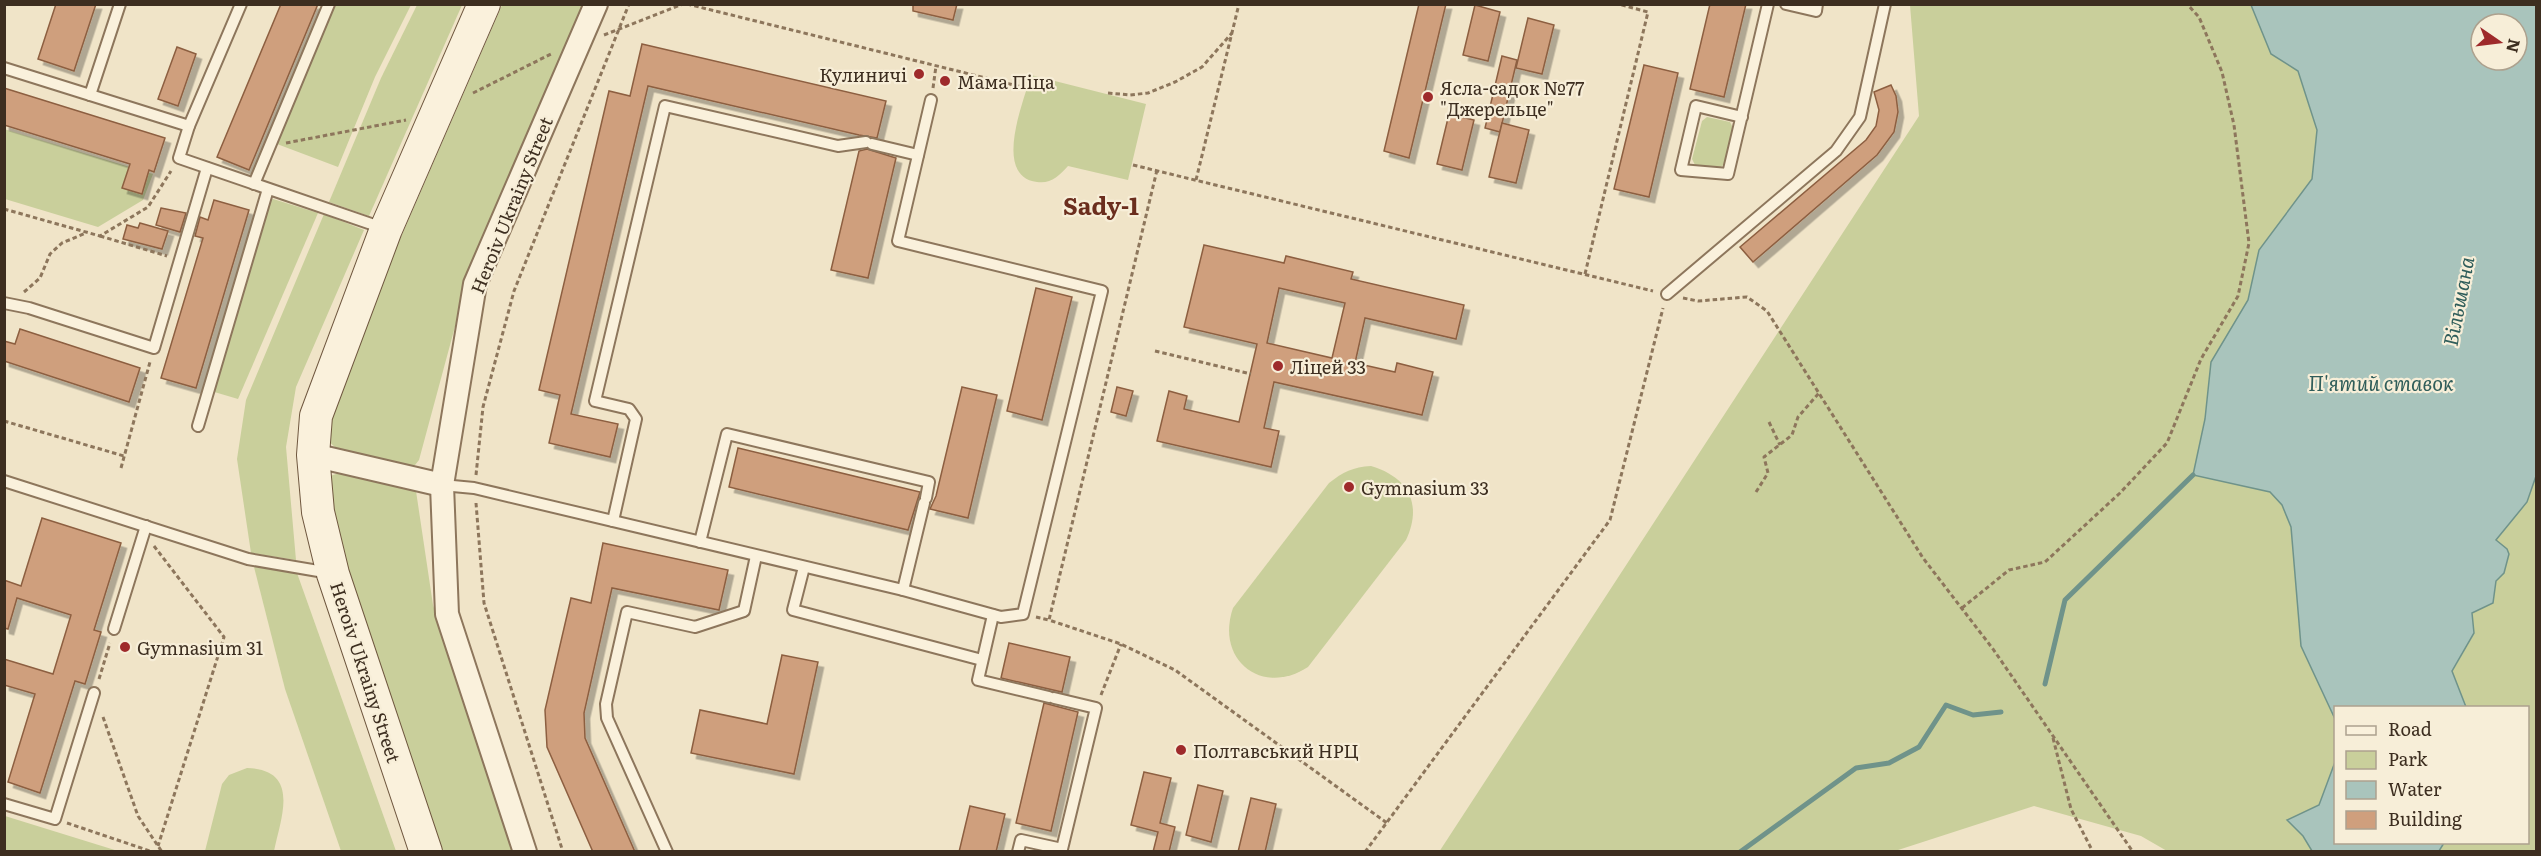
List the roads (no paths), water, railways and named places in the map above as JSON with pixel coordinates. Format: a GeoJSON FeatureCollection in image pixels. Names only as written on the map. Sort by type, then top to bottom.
{"type":"FeatureCollection","features":[{"type":"Feature","properties":{"kind":"main road","name":"Heroiv Ukrainy Street"},"geometry":{"type":"LineString","coordinates":[[426,852],[333,574],[318,512],[313,455],[316,416],[386,229],[484,4]]}},
{"type":"Feature","properties":{"kind":"street","name":"Heroiv Ukrainy Street"},"geometry":{"type":"LineString","coordinates":[[525,852],[447,614],[442,485],[475,284],[596,4]]}},
{"type":"Feature","properties":{"kind":"street"},"geometry":{"type":"LineString","coordinates":[[313,455],[442,485]]}},
{"type":"Feature","properties":{"kind":"lane"},"geometry":{"type":"LineString","coordinates":[[90,95],[120,4]]}},
{"type":"Feature","properties":{"kind":"lane"},"geometry":{"type":"LineString","coordinates":[[241,4],[189,126],[179,158],[386,229]]}},
{"type":"Feature","properties":{"kind":"lane"},"geometry":{"type":"LineString","coordinates":[[254,184],[329,4]]}},
{"type":"Feature","properties":{"kind":"lane"},"geometry":{"type":"LineString","coordinates":[[1742,117],[1696,106],[1681,170],[1728,174],[1742,117],[1768,4]]}},
{"type":"Feature","properties":{"kind":"lane"},"geometry":{"type":"LineString","coordinates":[[1786,4],[1816,11],[1817,4]]}},
{"type":"Feature","properties":{"kind":"lane"},"geometry":{"type":"LineString","coordinates":[[1667,294],[1836,151],[1860,117],[1885,4]]}},
{"type":"Feature","properties":{"kind":"lane"},"geometry":{"type":"LineString","coordinates":[[4,68],[189,126]]}},
{"type":"Feature","properties":{"kind":"lane"},"geometry":{"type":"LineString","coordinates":[[442,485],[474,488],[903,590],[993,615],[1010,618],[1023,614],[1102,291],[898,242],[931,100]]}},
{"type":"Feature","properties":{"kind":"lane"},"geometry":{"type":"LineString","coordinates":[[613,521],[636,419],[629,409],[595,401],[665,106],[838,146],[869,143],[918,154]]}},
{"type":"Feature","properties":{"kind":"lane"},"geometry":{"type":"LineString","coordinates":[[6,303],[29,308],[154,348],[207,168]]}},
{"type":"Feature","properties":{"kind":"lane"},"geometry":{"type":"LineString","coordinates":[[198,426],[268,189]]}},
{"type":"Feature","properties":{"kind":"lane"},"geometry":{"type":"LineString","coordinates":[[700,542],[727,434],[929,482],[903,590]]}},
{"type":"Feature","properties":{"kind":"lane"},"geometry":{"type":"LineString","coordinates":[[4,481],[145,529],[248,559],[333,574]]}},
{"type":"Feature","properties":{"kind":"lane"},"geometry":{"type":"LineString","coordinates":[[114,629],[145,529]]}},
{"type":"Feature","properties":{"kind":"lane"},"geometry":{"type":"LineString","coordinates":[[667,852],[607,718],[606,704],[627,612],[695,627],[744,611],[756,556]]}},
{"type":"Feature","properties":{"kind":"lane"},"geometry":{"type":"LineString","coordinates":[[804,567],[793,610],[982,660]]}},
{"type":"Feature","properties":{"kind":"lane"},"geometry":{"type":"LineString","coordinates":[[993,615],[978,680],[1096,708],[1062,849],[1021,840],[1018,852]]}},
{"type":"Feature","properties":{"kind":"lane"},"geometry":{"type":"LineString","coordinates":[[4,804],[55,819],[94,693]]}},
{"type":"Feature","properties":{"kind":"water","name":"П'ятий ставок"},"geometry":{"type":"Polygon","coordinates":[[[2251,5],[2536,5],[2536,476],[2527,502],[2496,540],[2507,549],[2509,554],[2504,573],[2496,581],[2493,603],[2472,613],[2474,633],[2452,671],[2466,706],[2334,706],[2334,717],[2301,646],[2291,527],[2282,505],[2270,492],[2193,475],[2205,419],[2211,362],[2248,300],[2259,250],[2312,179],[2317,130],[2298,71],[2271,54],[2251,5]]]}},
{"type":"Feature","properties":{"kind":"water"},"geometry":{"type":"Polygon","coordinates":[[[2334,765],[2334,844],[2443,844],[2439,851],[2312,851],[2303,836],[2287,820],[2319,805],[2334,765]]]}},
{"type":"Feature","properties":{"kind":"waterway"},"geometry":{"type":"LineString","coordinates":[[2045,684],[2065,600],[2193,475]]}},
{"type":"Feature","properties":{"kind":"waterway"},"geometry":{"type":"LineString","coordinates":[[1740,852],[1856,768],[1889,763],[1919,747],[1946,705],[1973,715],[2001,712]]}},
{"type":"Feature","properties":{"kind":"place","name":"Кулиничі"},"geometry":{"type":"Point","coordinates":[919,74]}},
{"type":"Feature","properties":{"kind":"place","name":"Мама Піца"},"geometry":{"type":"Point","coordinates":[945,81]}},
{"type":"Feature","properties":{"kind":"place","name":"Ясла-садок №77 \"Джерельце\""},"geometry":{"type":"Point","coordinates":[1428,97]}},
{"type":"Feature","properties":{"kind":"place","name":"Ліцей 33"},"geometry":{"type":"Point","coordinates":[1278,366]}},
{"type":"Feature","properties":{"kind":"place","name":"Gymnasium 33"},"geometry":{"type":"Point","coordinates":[1349,487]}},
{"type":"Feature","properties":{"kind":"place","name":"Gymnasium 31"},"geometry":{"type":"Point","coordinates":[125,647]}},
{"type":"Feature","properties":{"kind":"place","name":"Полтавський НРЦ"},"geometry":{"type":"Point","coordinates":[1181,750]}},
{"type":"Feature","properties":{"kind":"district","name":"Sady-1"},"geometry":{"type":"Point","coordinates":[1101,204]}},
{"type":"Feature","properties":{"kind":"water label","name":"Вільшана"},"geometry":{"type":"Point","coordinates":[2457,301]}}]}
